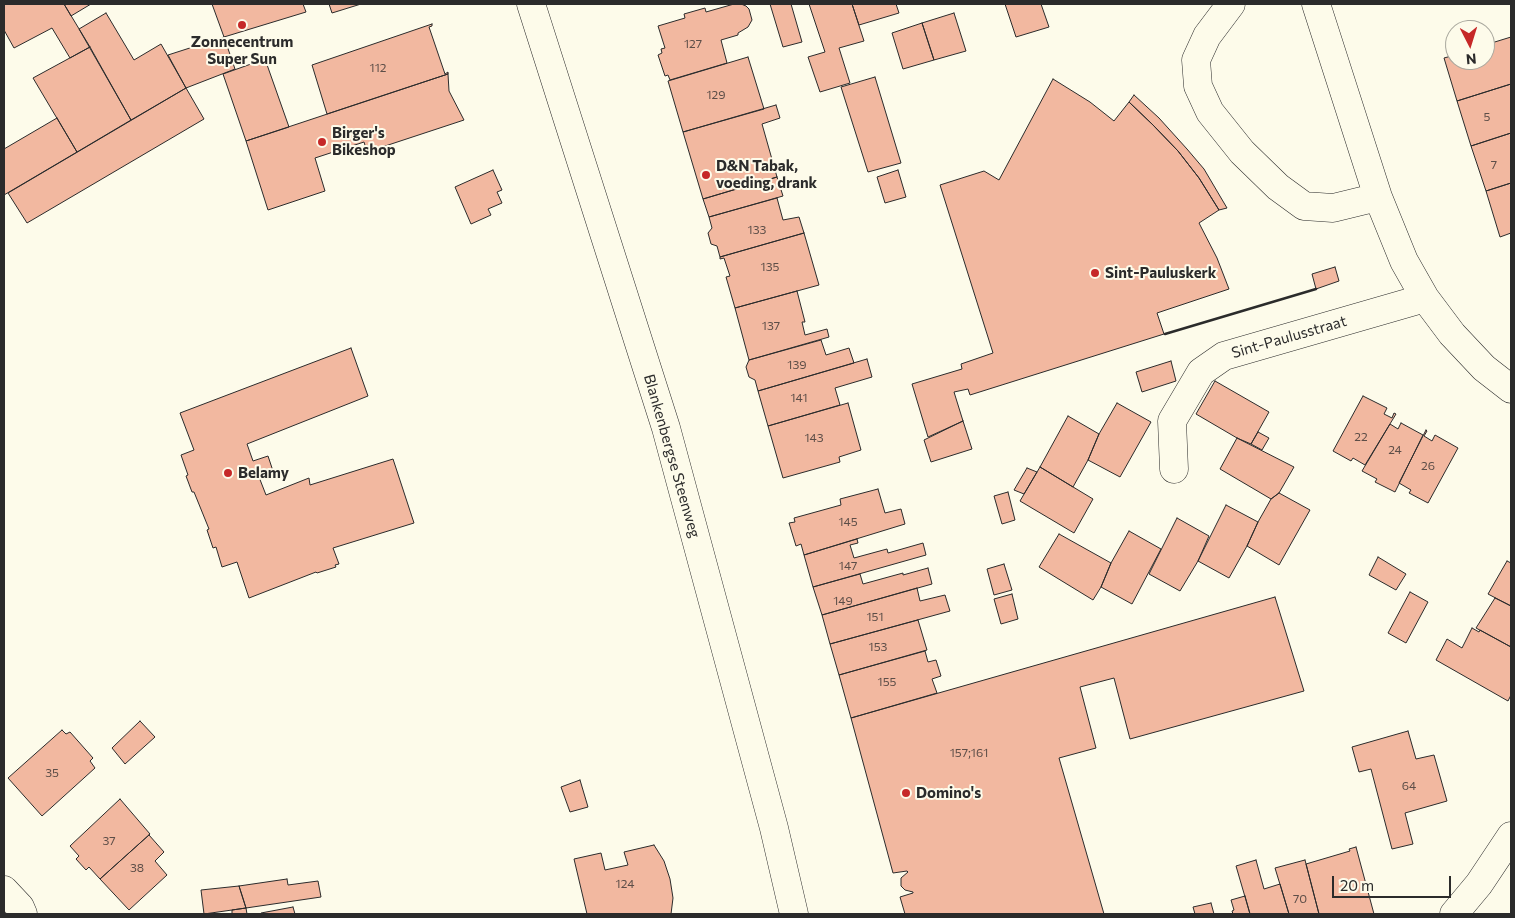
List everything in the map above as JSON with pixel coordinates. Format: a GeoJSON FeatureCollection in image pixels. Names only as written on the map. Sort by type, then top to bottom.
{"type":"FeatureCollection","features":[{"type":"Feature","properties":{"kind":"street","name":"Blankenbergse Steenweg"},"geometry":{"type":"LineString","coordinates":[[531,4],[666,428],[774,828],[794,914]]}},
{"type":"Feature","properties":{"kind":"street"},"geometry":{"type":"LineString","coordinates":[[1230,4],[1207,36],[1196,60],[1198,86],[1210,112],[1242,152],[1278,187],[1304,206],[1333,208],[1378,197]]}},
{"type":"Feature","properties":{"kind":"street"},"geometry":{"type":"LineString","coordinates":[[1316,4],[1378,197],[1404,261],[1425,298],[1452,334],[1484,368],[1511,389]]}},
{"type":"Feature","properties":{"kind":"street","name":"Sint-Paulusstraat"},"geometry":{"type":"LineString","coordinates":[[1174,469],[1172,421],[1201,372],[1224,356],[1425,298]]}},
{"type":"Feature","properties":{"kind":"street"},"geometry":{"type":"LineString","coordinates":[[1454,914],[1479,884],[1511,836]]}},
{"type":"Feature","properties":{"kind":"street"},"geometry":{"type":"LineString","coordinates":[[4,890],[20,907],[23,914]]}},
{"type":"Feature","properties":{"kind":"building"},"geometry":{"type":"Polygon","coordinates":[[[4,4],[64,4],[90,47],[70,58],[52,28],[14,48],[4,30],[4,4]]]}},
{"type":"Feature","properties":{"kind":"building"},"geometry":{"type":"Polygon","coordinates":[[[64,4],[91,4],[71,16],[64,4]]]}},
{"type":"Feature","properties":{"kind":"building","name":"Zonnecentrum Super Sun"},"geometry":{"type":"Polygon","coordinates":[[[212,4],[303,4],[306,12],[224,37],[212,4]]]}},
{"type":"Feature","properties":{"kind":"building","name":"Zonnecentrum Super Sun"},"geometry":{"type":"Polygon","coordinates":[[[329,4],[361,4],[332,13],[329,4]]]}},
{"type":"Feature","properties":{"kind":"building"},"geometry":{"type":"Polygon","coordinates":[[[734,4],[746,6],[749,9],[752,20],[748,27],[738,33],[738,35],[721,40],[727,63],[670,80],[668,75],[665,76],[658,55],[662,53],[661,49],[665,48],[658,26],[685,18],[684,14],[705,8],[706,12],[734,4]]]}},
{"type":"Feature","properties":{"kind":"building"},"geometry":{"type":"Polygon","coordinates":[[[770,4],[791,4],[802,42],[783,47],[770,4]]]}},
{"type":"Feature","properties":{"kind":"building"},"geometry":{"type":"Polygon","coordinates":[[[809,4],[852,4],[864,41],[839,48],[850,83],[820,92],[808,57],[825,52],[809,4]]]}},
{"type":"Feature","properties":{"kind":"building"},"geometry":{"type":"Polygon","coordinates":[[[852,4],[896,4],[899,13],[859,25],[852,4]]]}},
{"type":"Feature","properties":{"kind":"building"},"geometry":{"type":"Polygon","coordinates":[[[1005,4],[1041,4],[1049,27],[1016,37],[1005,4]]]}},
{"type":"Feature","properties":{"kind":"building"},"geometry":{"type":"Polygon","coordinates":[[[106,13],[134,60],[161,44],[186,88],[131,120],[79,29],[106,13]]]}},
{"type":"Feature","properties":{"kind":"building"},"geometry":{"type":"Polygon","coordinates":[[[954,13],[966,51],[934,60],[922,23],[954,13]]]}},
{"type":"Feature","properties":{"kind":"building"},"geometry":{"type":"Polygon","coordinates":[[[922,23],[934,60],[903,69],[892,33],[922,23]]]}},
{"type":"Feature","properties":{"kind":"building"},"geometry":{"type":"Polygon","coordinates":[[[432,24],[429,27],[445,74],[448,72],[448,74],[327,114],[312,65],[432,24]]]}},
{"type":"Feature","properties":{"kind":"building"},"geometry":{"type":"Polygon","coordinates":[[[224,37],[235,69],[186,88],[168,55],[224,37]]]}},
{"type":"Feature","properties":{"kind":"building"},"geometry":{"type":"Polygon","coordinates":[[[1511,37],[1511,84],[1457,101],[1448,70],[1495,70],[1495,42],[1511,37]]]}},
{"type":"Feature","properties":{"kind":"building"},"geometry":{"type":"Polygon","coordinates":[[[90,47],[131,120],[77,152],[33,78],[90,47]]]}},
{"type":"Feature","properties":{"kind":"building"},"geometry":{"type":"Polygon","coordinates":[[[748,57],[764,109],[683,132],[668,81],[748,57]]]}},
{"type":"Feature","properties":{"kind":"building"},"geometry":{"type":"Polygon","coordinates":[[[265,59],[289,127],[246,141],[223,74],[265,59]]]}},
{"type":"Feature","properties":{"kind":"building","name":"Birger's Bikeshop"},"geometry":{"type":"Polygon","coordinates":[[[448,74],[449,91],[464,120],[367,152],[364,142],[315,158],[325,191],[268,210],[246,141],[448,74]]]}},
{"type":"Feature","properties":{"kind":"building"},"geometry":{"type":"Polygon","coordinates":[[[875,77],[901,163],[868,172],[841,87],[875,77]]]}},
{"type":"Feature","properties":{"kind":"building","name":"Sint-Pauluskerk"},"geometry":{"type":"Polygon","coordinates":[[[1053,79],[1090,102],[1114,121],[1129,102],[1178,151],[1199,178],[1219,210],[1199,223],[1217,258],[1229,289],[1157,313],[1164,334],[970,395],[968,389],[954,392],[963,421],[928,437],[912,384],[962,369],[961,364],[993,353],[940,185],[984,171],[999,180],[1053,79]]]}},
{"type":"Feature","properties":{"kind":"building"},"geometry":{"type":"Polygon","coordinates":[[[1511,84],[1511,133],[1471,146],[1457,101],[1511,84]]]}},
{"type":"Feature","properties":{"kind":"building"},"geometry":{"type":"Polygon","coordinates":[[[186,88],[204,119],[27,223],[8,193],[186,88]]]}},
{"type":"Feature","properties":{"kind":"building"},"geometry":{"type":"Polygon","coordinates":[[[1134,95],[1159,118],[1204,169],[1227,208],[1219,210],[1199,178],[1178,151],[1129,102],[1134,95]]]}},
{"type":"Feature","properties":{"kind":"building"},"geometry":{"type":"Polygon","coordinates":[[[776,105],[780,118],[762,124],[777,177],[703,199],[683,132],[776,105]]]}},
{"type":"Feature","properties":{"kind":"building"},"geometry":{"type":"Polygon","coordinates":[[[57,118],[77,152],[4,195],[4,149],[57,118]]]}},
{"type":"Feature","properties":{"kind":"building"},"geometry":{"type":"Polygon","coordinates":[[[1511,133],[1511,183],[1486,191],[1471,146],[1511,133]]]}},
{"type":"Feature","properties":{"kind":"building"},"geometry":{"type":"Polygon","coordinates":[[[493,170],[502,190],[497,192],[502,203],[488,209],[491,215],[471,224],[455,187],[493,170]]]}},
{"type":"Feature","properties":{"kind":"building"},"geometry":{"type":"Polygon","coordinates":[[[898,170],[906,197],[885,203],[877,177],[898,170]]]}},
{"type":"Feature","properties":{"kind":"building"},"geometry":{"type":"Polygon","coordinates":[[[777,177],[783,196],[709,217],[703,199],[777,177]]]}},
{"type":"Feature","properties":{"kind":"building"},"geometry":{"type":"Polygon","coordinates":[[[1511,183],[1511,233],[1500,237],[1486,191],[1511,183]]]}},
{"type":"Feature","properties":{"kind":"building"},"geometry":{"type":"Polygon","coordinates":[[[777,198],[783,220],[799,217],[804,233],[720,257],[717,246],[711,244],[708,233],[712,228],[709,217],[777,198]]]}},
{"type":"Feature","properties":{"kind":"building"},"geometry":{"type":"Polygon","coordinates":[[[804,233],[819,285],[735,308],[726,277],[730,276],[724,258],[720,259],[720,257],[804,233]]]}},
{"type":"Feature","properties":{"kind":"building"},"geometry":{"type":"Polygon","coordinates":[[[1335,267],[1339,281],[1316,289],[1312,274],[1335,267]]]}},
{"type":"Feature","properties":{"kind":"building"},"geometry":{"type":"Polygon","coordinates":[[[797,291],[805,322],[802,322],[805,335],[827,329],[829,337],[749,360],[735,308],[797,291]]]}},
{"type":"Feature","properties":{"kind":"building"},"geometry":{"type":"Polygon","coordinates":[[[821,340],[826,355],[849,348],[854,363],[758,391],[755,380],[749,377],[746,367],[749,360],[821,340]]]}},
{"type":"Feature","properties":{"kind":"building","name":"Belamy"},"geometry":{"type":"Polygon","coordinates":[[[351,348],[368,396],[247,444],[253,461],[268,456],[273,471],[259,477],[266,495],[309,478],[310,485],[393,459],[414,523],[333,548],[339,564],[335,565],[336,567],[316,572],[249,598],[237,562],[222,567],[216,547],[213,548],[207,530],[209,529],[186,476],[188,475],[181,455],[194,450],[180,413],[351,348]]]}},
{"type":"Feature","properties":{"kind":"building"},"geometry":{"type":"Polygon","coordinates":[[[867,359],[872,377],[835,388],[840,405],[768,426],[758,391],[867,359]]]}},
{"type":"Feature","properties":{"kind":"building"},"geometry":{"type":"Polygon","coordinates":[[[1171,361],[1176,381],[1142,392],[1136,372],[1171,361]]]}},
{"type":"Feature","properties":{"kind":"building"},"geometry":{"type":"Polygon","coordinates":[[[1215,381],[1269,412],[1251,444],[1196,414],[1215,381]]]}},
{"type":"Feature","properties":{"kind":"building"},"geometry":{"type":"Polygon","coordinates":[[[1363,396],[1387,408],[1384,414],[1392,418],[1394,413],[1396,414],[1365,465],[1353,458],[1351,461],[1333,451],[1363,396]]]}},
{"type":"Feature","properties":{"kind":"building"},"geometry":{"type":"Polygon","coordinates":[[[848,403],[861,450],[839,457],[840,462],[783,478],[768,426],[848,403]]]}},
{"type":"Feature","properties":{"kind":"building"},"geometry":{"type":"Polygon","coordinates":[[[1117,403],[1151,422],[1120,477],[1088,460],[1099,434],[1117,403]]]}},
{"type":"Feature","properties":{"kind":"building"},"geometry":{"type":"Polygon","coordinates":[[[1068,416],[1099,434],[1088,460],[1073,487],[1040,467],[1068,416]]]}},
{"type":"Feature","properties":{"kind":"building"},"geometry":{"type":"Polygon","coordinates":[[[963,421],[972,449],[931,462],[924,440],[963,421]]]}},
{"type":"Feature","properties":{"kind":"building"},"geometry":{"type":"Polygon","coordinates":[[[1401,423],[1423,435],[1395,492],[1375,482],[1377,479],[1362,471],[1390,424],[1398,429],[1401,423]]]}},
{"type":"Feature","properties":{"kind":"building"},"geometry":{"type":"Polygon","coordinates":[[[1426,430],[1424,436],[1432,441],[1435,435],[1458,448],[1428,503],[1409,493],[1411,490],[1399,483],[1426,430]]]}},
{"type":"Feature","properties":{"kind":"building"},"geometry":{"type":"Polygon","coordinates":[[[1258,432],[1269,438],[1262,450],[1251,444],[1258,432]]]}},
{"type":"Feature","properties":{"kind":"building"},"geometry":{"type":"Polygon","coordinates":[[[1237,438],[1294,467],[1279,493],[1271,499],[1220,469],[1237,438]]]}},
{"type":"Feature","properties":{"kind":"building"},"geometry":{"type":"Polygon","coordinates":[[[1040,467],[1093,499],[1074,533],[1020,501],[1040,467]]]}},
{"type":"Feature","properties":{"kind":"building"},"geometry":{"type":"Polygon","coordinates":[[[1027,468],[1037,472],[1024,494],[1014,490],[1027,468]]]}},
{"type":"Feature","properties":{"kind":"building"},"geometry":{"type":"Polygon","coordinates":[[[878,489],[885,513],[901,509],[905,524],[804,555],[801,544],[796,546],[789,523],[795,522],[794,518],[841,505],[840,499],[878,489]]]}},
{"type":"Feature","properties":{"kind":"building"},"geometry":{"type":"Polygon","coordinates":[[[1008,492],[1015,520],[1002,524],[994,496],[1008,492]]]}},
{"type":"Feature","properties":{"kind":"building"},"geometry":{"type":"Polygon","coordinates":[[[1279,493],[1310,510],[1279,565],[1247,546],[1271,499],[1279,493]]]}},
{"type":"Feature","properties":{"kind":"building"},"geometry":{"type":"Polygon","coordinates":[[[1226,505],[1258,522],[1229,578],[1198,561],[1226,505]]]}},
{"type":"Feature","properties":{"kind":"building"},"geometry":{"type":"Polygon","coordinates":[[[1177,518],[1209,536],[1198,561],[1180,591],[1149,574],[1177,518]]]}},
{"type":"Feature","properties":{"kind":"building"},"geometry":{"type":"Polygon","coordinates":[[[1129,531],[1161,549],[1132,604],[1101,587],[1111,563],[1129,531]]]}},
{"type":"Feature","properties":{"kind":"building"},"geometry":{"type":"Polygon","coordinates":[[[1059,534],[1111,563],[1101,587],[1093,600],[1039,567],[1059,534]]]}},
{"type":"Feature","properties":{"kind":"building"},"geometry":{"type":"Polygon","coordinates":[[[857,539],[858,543],[850,545],[854,558],[887,549],[888,553],[923,543],[926,555],[813,587],[804,555],[857,539]]]}},
{"type":"Feature","properties":{"kind":"building"},"geometry":{"type":"Polygon","coordinates":[[[1378,557],[1406,574],[1396,590],[1369,575],[1378,557]]]}},
{"type":"Feature","properties":{"kind":"building"},"geometry":{"type":"Polygon","coordinates":[[[1507,561],[1511,563],[1511,606],[1488,594],[1507,561]]]}},
{"type":"Feature","properties":{"kind":"building"},"geometry":{"type":"Polygon","coordinates":[[[1004,564],[1012,590],[994,595],[987,569],[1004,564]]]}},
{"type":"Feature","properties":{"kind":"building"},"geometry":{"type":"Polygon","coordinates":[[[928,568],[932,584],[822,615],[813,587],[860,574],[863,584],[928,568]]]}},
{"type":"Feature","properties":{"kind":"building"},"geometry":{"type":"Polygon","coordinates":[[[917,588],[920,601],[945,595],[950,611],[830,644],[822,615],[917,588]]]}},
{"type":"Feature","properties":{"kind":"building"},"geometry":{"type":"Polygon","coordinates":[[[1410,592],[1428,602],[1406,643],[1388,633],[1410,592]]]}},
{"type":"Feature","properties":{"kind":"building"},"geometry":{"type":"Polygon","coordinates":[[[1012,594],[1018,619],[1001,624],[994,599],[1012,594]]]}},
{"type":"Feature","properties":{"kind":"building"},"geometry":{"type":"Polygon","coordinates":[[[1275,597],[1304,691],[1130,739],[1114,678],[1080,687],[1096,748],[1059,758],[1104,914],[905,914],[900,897],[913,892],[905,890],[901,886],[901,878],[908,872],[893,873],[851,718],[1275,597]]]}},
{"type":"Feature","properties":{"kind":"building"},"geometry":{"type":"Polygon","coordinates":[[[1495,598],[1511,606],[1511,647],[1476,628],[1495,598]]]}},
{"type":"Feature","properties":{"kind":"building"},"geometry":{"type":"Polygon","coordinates":[[[918,620],[927,650],[839,675],[830,644],[918,620]]]}},
{"type":"Feature","properties":{"kind":"building"},"geometry":{"type":"Polygon","coordinates":[[[1472,628],[1479,632],[1480,630],[1511,647],[1511,695],[1508,701],[1436,660],[1447,639],[1462,648],[1472,628]]]}},
{"type":"Feature","properties":{"kind":"building"},"geometry":{"type":"Polygon","coordinates":[[[925,651],[928,662],[936,660],[941,676],[932,679],[937,693],[851,718],[839,675],[925,651]]]}},
{"type":"Feature","properties":{"kind":"building"},"geometry":{"type":"Polygon","coordinates":[[[140,721],[155,737],[125,764],[112,748],[140,721]]]}},
{"type":"Feature","properties":{"kind":"building"},"geometry":{"type":"Polygon","coordinates":[[[62,730],[66,734],[70,732],[93,758],[90,761],[95,768],[42,816],[8,778],[62,730]]]}},
{"type":"Feature","properties":{"kind":"building"},"geometry":{"type":"Polygon","coordinates":[[[1408,731],[1416,759],[1434,755],[1447,801],[1405,813],[1413,844],[1392,849],[1371,769],[1359,772],[1352,747],[1408,731]]]}},
{"type":"Feature","properties":{"kind":"building"},"geometry":{"type":"Polygon","coordinates":[[[580,780],[588,807],[570,812],[561,787],[580,780]]]}},
{"type":"Feature","properties":{"kind":"building"},"geometry":{"type":"Polygon","coordinates":[[[120,799],[150,834],[100,879],[89,867],[86,870],[76,859],[79,856],[70,846],[120,799]]]}},
{"type":"Feature","properties":{"kind":"building"},"geometry":{"type":"Polygon","coordinates":[[[149,835],[164,852],[155,861],[167,875],[129,910],[100,879],[149,835]]]}},
{"type":"Feature","properties":{"kind":"building"},"geometry":{"type":"Polygon","coordinates":[[[654,845],[664,861],[670,879],[673,898],[671,914],[587,914],[574,859],[601,853],[605,870],[628,865],[624,852],[654,845]]]}},
{"type":"Feature","properties":{"kind":"building"},"geometry":{"type":"Polygon","coordinates":[[[1356,847],[1374,914],[1319,914],[1306,864],[1350,851],[1349,849],[1356,847]]]}},
{"type":"Feature","properties":{"kind":"building"},"geometry":{"type":"Polygon","coordinates":[[[1256,860],[1264,889],[1280,884],[1289,914],[1250,914],[1236,866],[1256,860]]]}},
{"type":"Feature","properties":{"kind":"building"},"geometry":{"type":"Polygon","coordinates":[[[1305,860],[1319,914],[1289,914],[1275,868],[1305,860]]]}},
{"type":"Feature","properties":{"kind":"building"},"geometry":{"type":"Polygon","coordinates":[[[287,879],[288,885],[318,881],[321,897],[246,908],[239,886],[287,879]]]}},
{"type":"Feature","properties":{"kind":"building"},"geometry":{"type":"Polygon","coordinates":[[[239,886],[246,908],[204,914],[201,890],[239,886]]]}},
{"type":"Feature","properties":{"kind":"building"},"geometry":{"type":"Polygon","coordinates":[[[1245,896],[1250,914],[1233,914],[1232,911],[1234,910],[1231,900],[1245,896]]]}},
{"type":"Feature","properties":{"kind":"building"},"geometry":{"type":"Polygon","coordinates":[[[1211,903],[1214,914],[1195,914],[1193,907],[1211,903]]]}},
{"type":"Feature","properties":{"kind":"building"},"geometry":{"type":"Polygon","coordinates":[[[293,907],[295,914],[261,913],[293,907]]]}},
{"type":"Feature","properties":{"kind":"building"},"geometry":{"type":"Polygon","coordinates":[[[246,908],[247,914],[232,914],[232,910],[246,908]]]}},
{"type":"Feature","properties":{"kind":"wall"},"geometry":{"type":"LineString","coordinates":[[1165,334],[1316,289]]}},
{"type":"Feature","properties":{"kind":"place","name":"Zonnecentrum Super Sun"},"geometry":{"type":"Point","coordinates":[242,25]}},
{"type":"Feature","properties":{"kind":"place","name":"Birger's Bikeshop"},"geometry":{"type":"Point","coordinates":[322,142]}},
{"type":"Feature","properties":{"kind":"place","name":"D&N Tabak, voeding, drank"},"geometry":{"type":"Point","coordinates":[706,175]}},
{"type":"Feature","properties":{"kind":"place","name":"Sint-Pauluskerk"},"geometry":{"type":"Point","coordinates":[1095,273]}},
{"type":"Feature","properties":{"kind":"place","name":"Belamy"},"geometry":{"type":"Point","coordinates":[228,473]}},
{"type":"Feature","properties":{"kind":"place","name":"Domino's"},"geometry":{"type":"Point","coordinates":[906,793]}}]}
